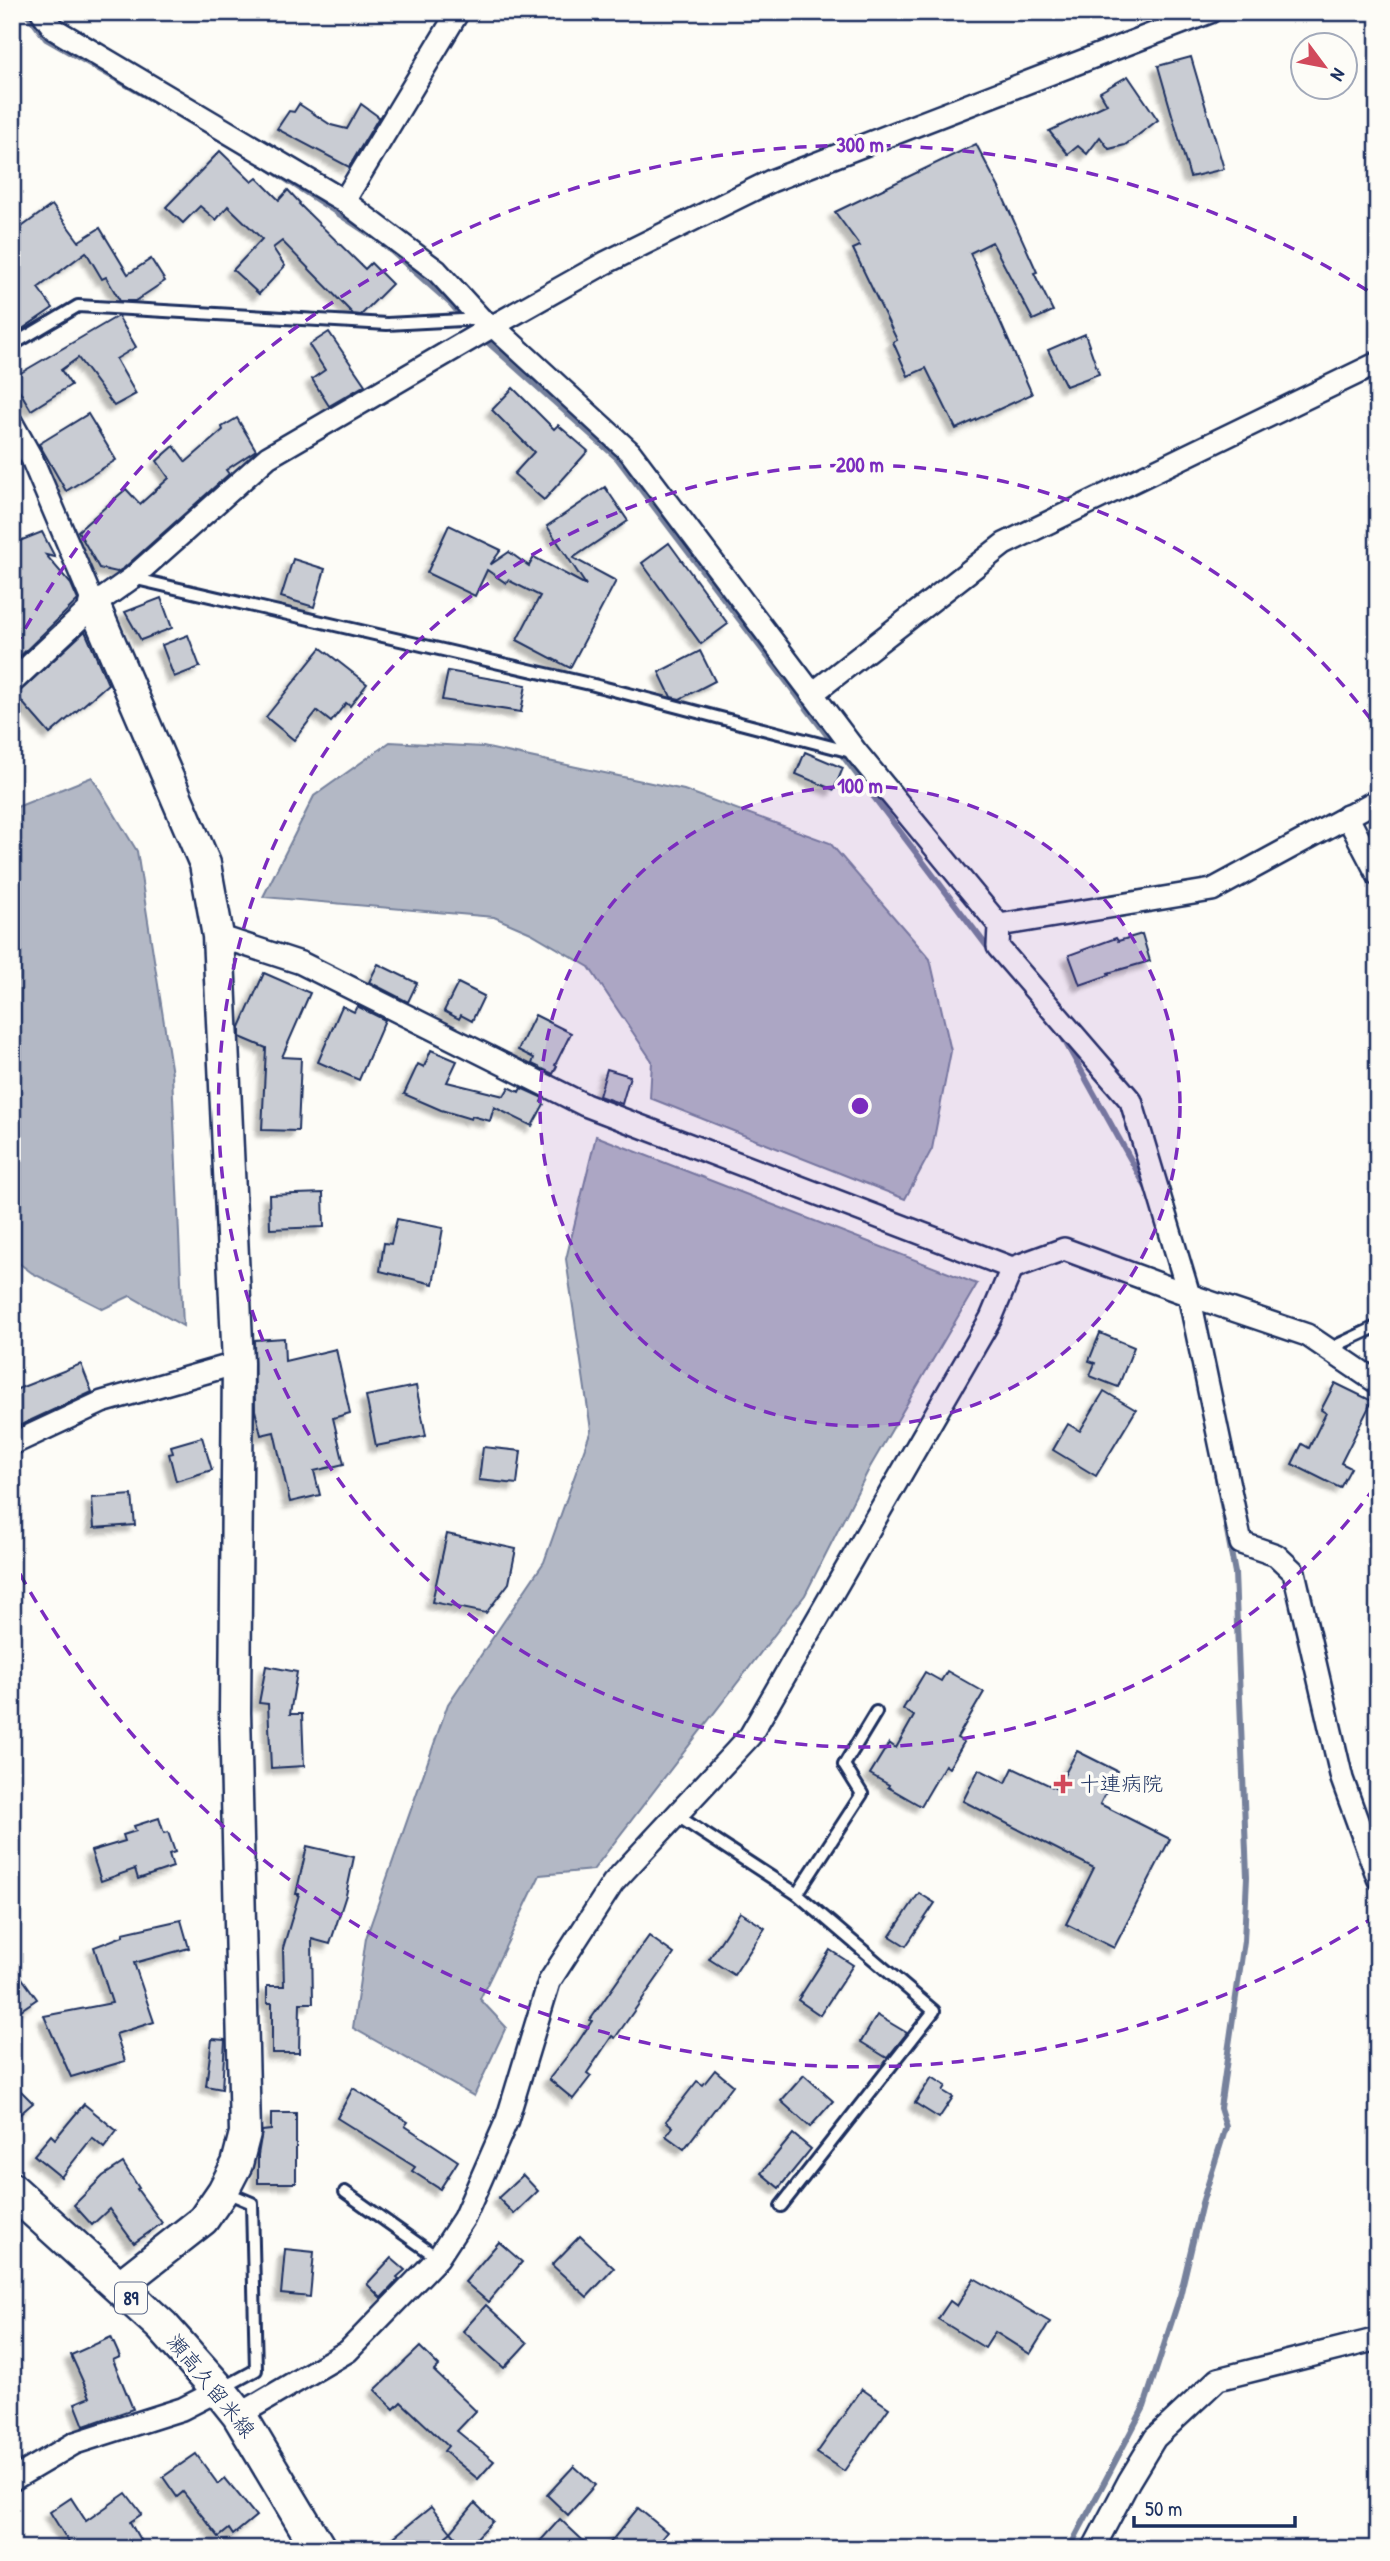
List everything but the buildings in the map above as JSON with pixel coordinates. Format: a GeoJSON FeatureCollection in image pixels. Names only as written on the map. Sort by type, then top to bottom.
{"type":"FeatureCollection","features":[{"type":"Feature","properties":{"kind":"main road","name":"瀬高久留米線"},"geometry":{"type":"LineString","coordinates":[[12,2190],[162,2326],[219,2390],[239,2415],[319,2549]]}},
{"type":"Feature","properties":{"kind":"street"},"geometry":{"type":"LineString","coordinates":[[42,12],[54,29],[344,201],[437,271],[487,323],[630,452],[857,753],[999,925],[998,947],[1131,1101],[1189,1295],[1241,1543],[1276,1555],[1294,1572],[1342,1779],[1378,1878]]}},
{"type":"Feature","properties":{"kind":"street"},"geometry":{"type":"LineString","coordinates":[[344,201],[458,12]]}},
{"type":"Feature","properties":{"kind":"street"},"geometry":{"type":"LineString","coordinates":[[12,682],[94,605],[132,578],[268,457],[487,323],[772,181],[1210,12]]}},
{"type":"Feature","properties":{"kind":"street"},"geometry":{"type":"LineString","coordinates":[[812,694],[1004,544],[1378,363]]}},
{"type":"Feature","properties":{"kind":"street"},"geometry":{"type":"LineString","coordinates":[[12,424],[32,459],[205,864],[218,936],[238,1363],[235,1712],[246,2133],[237,2164],[203,2220],[119,2286]]}},
{"type":"Feature","properties":{"kind":"street"},"geometry":{"type":"LineString","coordinates":[[999,925],[1212,890],[1378,800]]}},
{"type":"Feature","properties":{"kind":"street"},"geometry":{"type":"LineString","coordinates":[[1347,816],[1378,876]]}},
{"type":"Feature","properties":{"kind":"street"},"geometry":{"type":"LineString","coordinates":[[218,936],[301,963],[585,1105],[1013,1268],[1064,1250],[1307,1335],[1378,1383]]}},
{"type":"Feature","properties":{"kind":"street"},"geometry":{"type":"LineString","coordinates":[[239,2415],[348,2351],[438,2258],[464,2218],[507,2120],[550,1982],[612,1883],[750,1736],[991,1318],[1013,1268]]}},
{"type":"Feature","properties":{"kind":"street"},"geometry":{"type":"LineString","coordinates":[[12,1444],[102,1402],[238,1363]]}},
{"type":"Feature","properties":{"kind":"street"},"geometry":{"type":"LineString","coordinates":[[1093,2549],[1155,2438],[1217,2379],[1378,2339]]}},
{"type":"Feature","properties":{"kind":"street"},"geometry":{"type":"LineString","coordinates":[[12,2480],[75,2443],[182,2409],[219,2390]]}},
{"type":"Feature","properties":{"kind":"lane"},"geometry":{"type":"LineString","coordinates":[[12,345],[78,306],[387,324],[487,323]]}},
{"type":"Feature","properties":{"kind":"lane"},"geometry":{"type":"LineString","coordinates":[[132,578],[594,685],[857,753]]}},
{"type":"Feature","properties":{"kind":"lane"},"geometry":{"type":"LineString","coordinates":[[1329,1349],[1378,1326]]}},
{"type":"Feature","properties":{"kind":"lane"},"geometry":{"type":"LineString","coordinates":[[797,1894],[862,1794],[844,1765],[876,1712]]}},
{"type":"Feature","properties":{"kind":"lane"},"geometry":{"type":"LineString","coordinates":[[676,1815],[797,1894],[934,2011],[780,2206]]}},
{"type":"Feature","properties":{"kind":"lane"},"geometry":{"type":"LineString","coordinates":[[219,2390],[256,2370],[252,2203],[223,2191]]}},
{"type":"Feature","properties":{"kind":"lane"},"geometry":{"type":"LineString","coordinates":[[345,2192],[438,2258]]}},
{"type":"Feature","properties":{"kind":"shaded area"},"geometry":{"type":"Polygon","coordinates":[[[390,742],[483,747],[684,790],[830,843],[930,959],[951,1051],[932,1149],[905,1199],[650,1098],[652,1061],[589,967],[531,933],[494,917],[263,897],[314,796],[390,742]]]}},
{"type":"Feature","properties":{"kind":"shaded area"},"geometry":{"type":"Polygon","coordinates":[[[92,777],[137,851],[172,1074],[183,1326],[130,1296],[103,1309],[32,1273],[12,1258],[12,809],[92,777]]]}},
{"type":"Feature","properties":{"kind":"shaded area"},"geometry":{"type":"Polygon","coordinates":[[[596,1136],[977,1284],[870,1467],[805,1595],[593,1870],[540,1875],[480,1999],[506,2027],[474,2096],[353,2028],[366,1938],[448,1704],[544,1562],[591,1430],[566,1259],[596,1136]]]}},
{"type":"Feature","properties":{"kind":"waterway"},"geometry":{"type":"LineString","coordinates":[[26,12],[46,39],[158,103]]}},
{"type":"Feature","properties":{"kind":"waterway"},"geometry":{"type":"LineString","coordinates":[[267,167],[380,241],[451,304],[474,331]]}},
{"type":"Feature","properties":{"kind":"waterway"},"geometry":{"type":"LineString","coordinates":[[483,338],[617,458],[992,953]]}},
{"type":"Feature","properties":{"kind":"waterway"},"geometry":{"type":"LineString","coordinates":[[1062,1036],[1147,1189]]}},
{"type":"Feature","properties":{"kind":"waterway"},"geometry":{"type":"LineString","coordinates":[[1069,2549],[1144,2407],[1180,2296],[1202,2203],[1226,2127],[1220,2108],[1244,1941],[1247,1877],[1235,1573],[1216,1473]]}},
{"type":"Feature","properties":{"kind":"place","name":"十連病院"},"geometry":{"type":"Point","coordinates":[1063,1784]}}]}
